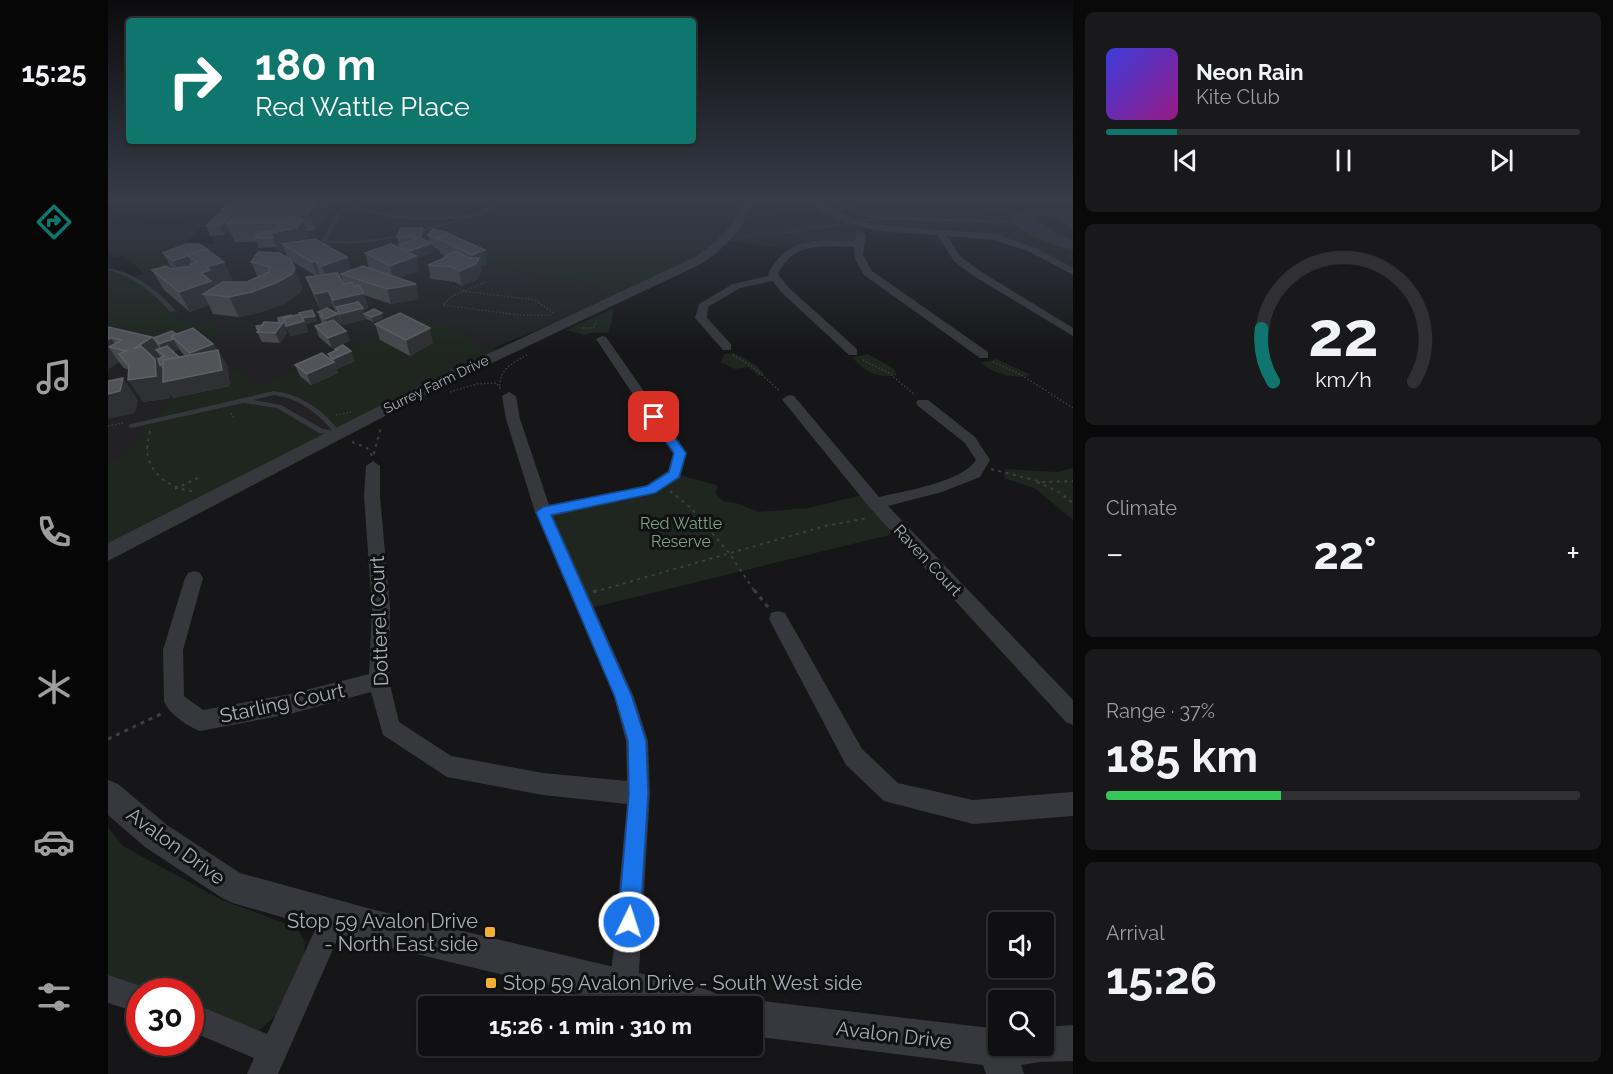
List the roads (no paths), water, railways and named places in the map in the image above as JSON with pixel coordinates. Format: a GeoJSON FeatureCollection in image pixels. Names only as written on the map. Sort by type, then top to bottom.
{"type":"FeatureCollection","features":[{"type":"Feature","properties":{"kind":"street","name":"Surrey Farm Drive"},"geometry":{"type":"LineString","coordinates":[[108,552],[338,433],[566,321],[699,260],[709,252]]}},
{"type":"Feature","properties":{"kind":"street"},"geometry":{"type":"LineString","coordinates":[[788,252],[778,263],[773,274],[774,278],[853,352]]}},
{"type":"Feature","properties":{"kind":"street"},"geometry":{"type":"LineString","coordinates":[[857,252],[858,261],[868,273],[984,355]]}},
{"type":"Feature","properties":{"kind":"street"},"geometry":{"type":"LineString","coordinates":[[953,252],[957,259],[984,279],[1073,333]]}},
{"type":"Feature","properties":{"kind":"street"},"geometry":{"type":"LineString","coordinates":[[1038,252],[1073,272]]}},
{"type":"Feature","properties":{"kind":"street"},"geometry":{"type":"LineString","coordinates":[[727,347],[701,318],[704,306],[737,286],[774,278]]}},
{"type":"Feature","properties":{"kind":"street"},"geometry":{"type":"LineString","coordinates":[[543,512],[651,489],[675,474],[680,453],[664,433],[602,339]]}},
{"type":"Feature","properties":{"kind":"street"},"geometry":{"type":"LineString","coordinates":[[509,396],[513,419],[543,512],[624,697],[637,741],[639,794],[624,987]]}},
{"type":"Feature","properties":{"kind":"street","name":"Raven Court"},"geometry":{"type":"LineString","coordinates":[[789,399],[881,510],[1073,715]]}},
{"type":"Feature","properties":{"kind":"street"},"geometry":{"type":"LineString","coordinates":[[881,510],[975,473],[983,460],[970,440],[923,403]]}},
{"type":"Feature","properties":{"kind":"street","name":"Dotterel Court"},"geometry":{"type":"LineString","coordinates":[[373,466],[372,496],[381,608],[379,681],[390,728],[447,766],[543,784],[639,794]]}},
{"type":"Feature","properties":{"kind":"street","name":"Starling Court"},"geometry":{"type":"LineString","coordinates":[[194,578],[173,650],[174,701],[200,721],[290,704],[379,681]]}},
{"type":"Feature","properties":{"kind":"street"},"geometry":{"type":"LineString","coordinates":[[778,619],[854,757],[892,793],[973,812],[1073,804]]}},
{"type":"Feature","properties":{"kind":"street","name":"Avalon Drive"},"geometry":{"type":"LineString","coordinates":[[108,794],[156,836],[233,887],[370,926],[661,996]]}},
{"type":"Feature","properties":{"kind":"street"},"geometry":{"type":"LineString","coordinates":[[204,1024],[268,1063],[335,915]]}},
{"type":"Feature","properties":{"kind":"street"},"geometry":{"type":"LineString","coordinates":[[108,989],[126,995]]}},
{"type":"Feature","properties":{"kind":"street","name":"Avalon Drive"},"geometry":{"type":"LineString","coordinates":[[763,1020],[1001,1061]]}},
{"type":"Feature","properties":{"kind":"street"},"geometry":{"type":"LineString","coordinates":[[1054,1044],[1073,1043]]}},
{"type":"Feature","properties":{"kind":"lane"},"geometry":{"type":"LineString","coordinates":[[108,269],[127,273],[161,298],[173,310]]}},
{"type":"Feature","properties":{"kind":"lane"},"geometry":{"type":"LineString","coordinates":[[131,426],[274,393],[286,394],[301,400],[327,419],[338,433]]}},
{"type":"Feature","properties":{"kind":"lane"},"geometry":{"type":"LineString","coordinates":[[243,401],[279,406],[321,431],[338,433]]}},
{"type":"Feature","properties":{"kind":"place","name":"Stop 59 Avalon Drive - North East side"},"geometry":{"type":"Point","coordinates":[490,932]}},
{"type":"Feature","properties":{"kind":"place","name":"Stop 59 Avalon Drive - South West side"},"geometry":{"type":"Point","coordinates":[491,983]}},
{"type":"Feature","properties":{"kind":"park label","name":"Red Wattle Reserve"},"geometry":{"type":"Point","coordinates":[681,532]}}]}
